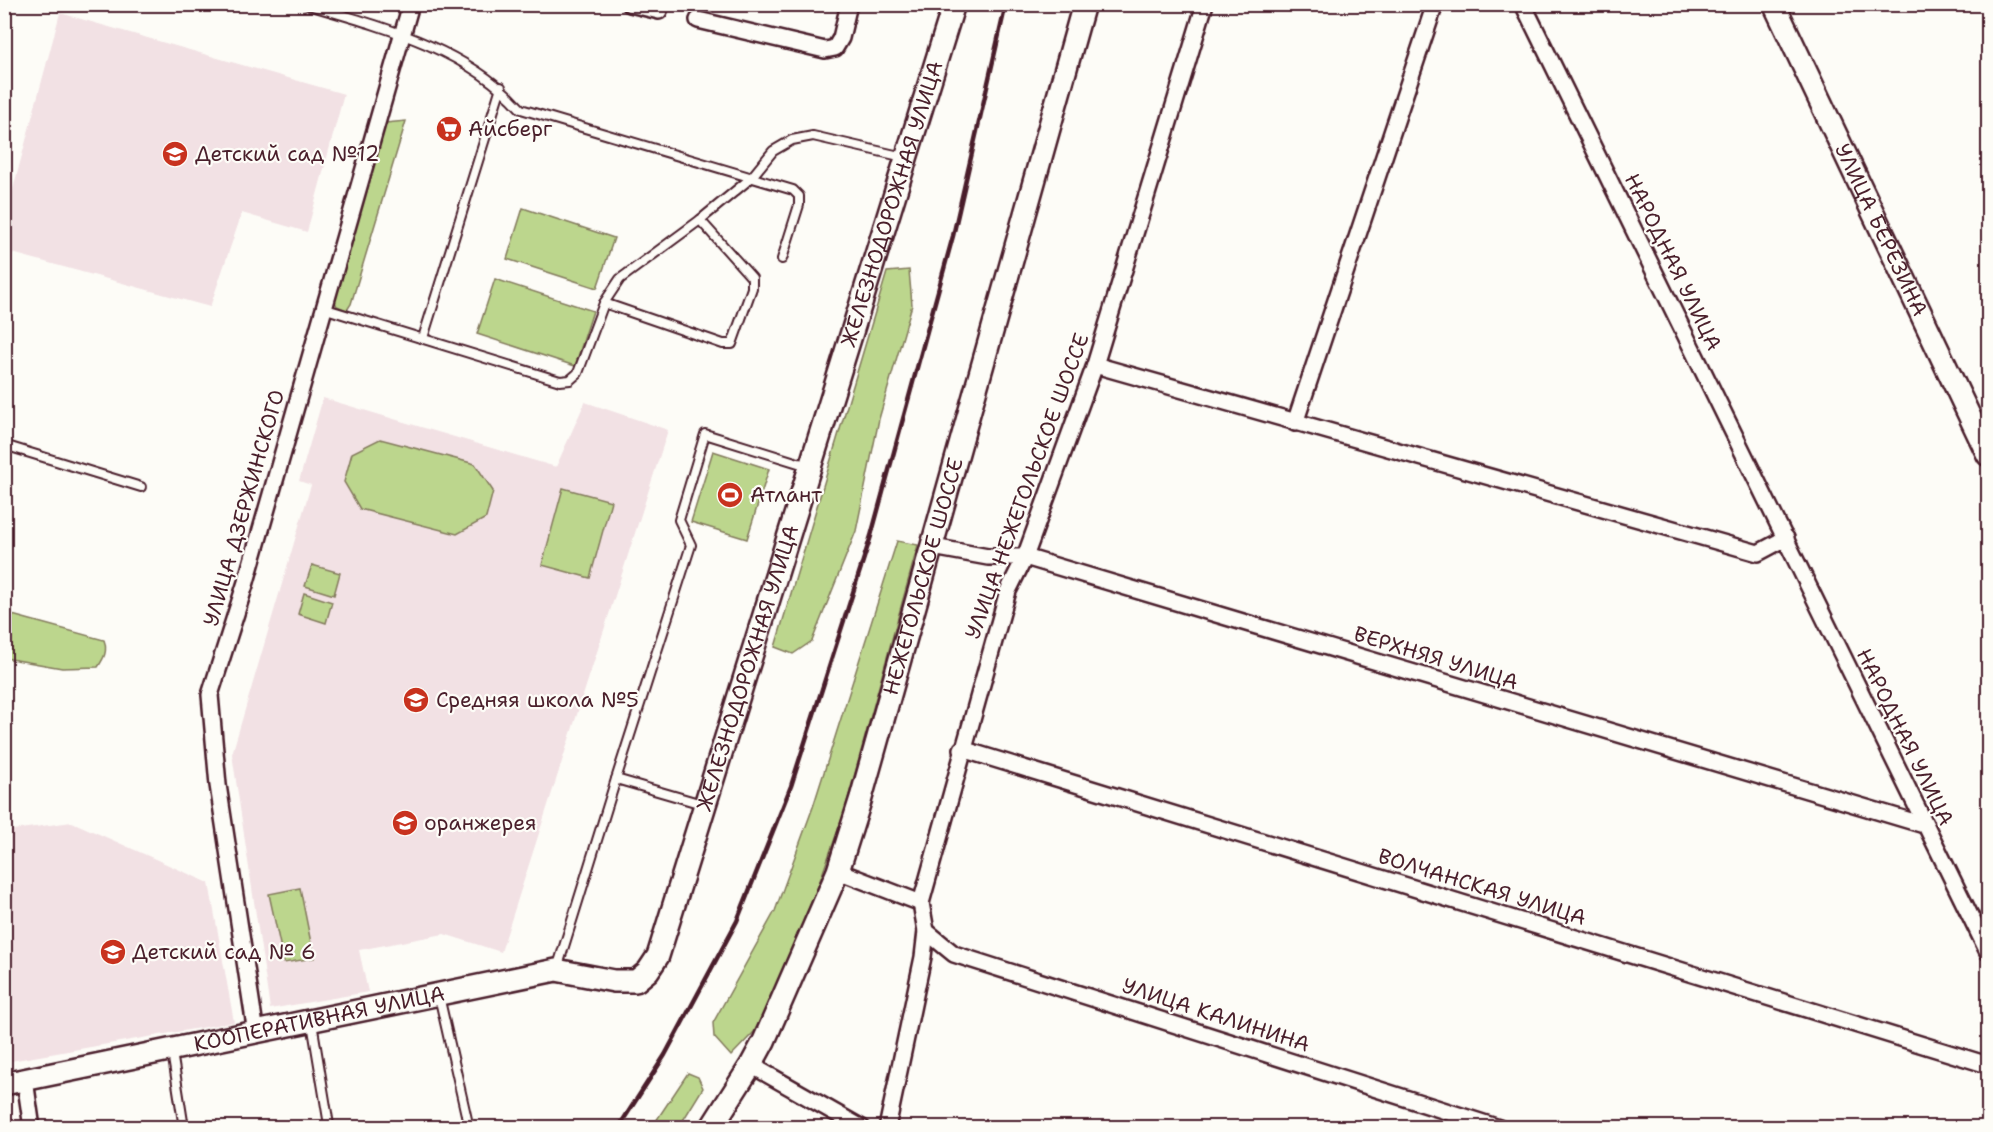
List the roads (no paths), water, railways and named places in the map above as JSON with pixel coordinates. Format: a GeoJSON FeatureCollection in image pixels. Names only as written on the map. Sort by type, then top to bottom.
{"type":"FeatureCollection","features":[{"type":"Feature","properties":{"kind":"street","name":"УЛИЦА ДЗЕРЖИНСКОГО"},"geometry":{"type":"LineString","coordinates":[[256,1033],[218,785],[210,695],[246,582],[411,4]]}},
{"type":"Feature","properties":{"kind":"street"},"geometry":{"type":"LineString","coordinates":[[630,4],[659,11]]}},
{"type":"Feature","properties":{"kind":"street"},"geometry":{"type":"LineString","coordinates":[[699,20],[825,50],[835,48],[841,38],[849,4]]}},
{"type":"Feature","properties":{"kind":"street","name":"ЖЕЛЕЗНОДОРОЖНАЯ УЛИЦА"},"geometry":{"type":"LineString","coordinates":[[636,981],[648,971],[658,956],[954,4]]}},
{"type":"Feature","properties":{"kind":"street","name":"НЕЖЕГОЛЬСКОЕ ШОССЕ"},"geometry":{"type":"LineString","coordinates":[[711,1128],[751,1065],[838,871],[933,547],[1084,4]]}},
{"type":"Feature","properties":{"kind":"street","name":"УЛИЦА НЕЖЕГОЛЬСКОЕ ШОССЕ"},"geometry":{"type":"LineString","coordinates":[[887,1128],[923,957],[926,931],[921,903],[962,749],[1008,591],[1025,557],[1095,365],[1205,4]]}},
{"type":"Feature","properties":{"kind":"street"},"geometry":{"type":"LineString","coordinates":[[1295,423],[1435,4]]}},
{"type":"Feature","properties":{"kind":"street","name":"НАРОДНАЯ УЛИЦА"},"geometry":{"type":"LineString","coordinates":[[1523,4],[1786,538],[1924,825],[1989,952]]}},
{"type":"Feature","properties":{"kind":"street","name":"УЛИЦА БЕРЕЗИНА"},"geometry":{"type":"LineString","coordinates":[[1774,4],[1989,454]]}},
{"type":"Feature","properties":{"kind":"street"},"geometry":{"type":"LineString","coordinates":[[1095,365],[1758,553],[1786,538]]}},
{"type":"Feature","properties":{"kind":"street","name":"ВЕРХНЯЯ УЛИЦА"},"geometry":{"type":"LineString","coordinates":[[933,547],[988,557],[1025,557],[1924,825]]}},
{"type":"Feature","properties":{"kind":"street","name":"ВОЛЧАНСКАЯ УЛИЦА"},"geometry":{"type":"LineString","coordinates":[[962,749],[1989,1065]]}},
{"type":"Feature","properties":{"kind":"street"},"geometry":{"type":"LineString","coordinates":[[838,871],[921,903]]}},
{"type":"Feature","properties":{"kind":"street","name":"УЛИЦА КАЛИНИНА"},"geometry":{"type":"LineString","coordinates":[[926,931],[954,954],[1500,1128]]}},
{"type":"Feature","properties":{"kind":"street","name":"КООПЕРАТИВНАЯ УЛИЦА"},"geometry":{"type":"LineString","coordinates":[[15,1082],[312,1023],[556,970],[614,981],[636,981]]}},
{"type":"Feature","properties":{"kind":"street"},"geometry":{"type":"LineString","coordinates":[[751,1065],[862,1128]]}},
{"type":"Feature","properties":{"kind":"street"},"geometry":{"type":"LineString","coordinates":[[15,1082],[32,1128]]}},
{"type":"Feature","properties":{"kind":"lane"},"geometry":{"type":"LineString","coordinates":[[305,4],[403,34],[501,87],[521,109],[793,190],[799,196],[799,205],[782,259]]}},
{"type":"Feature","properties":{"kind":"lane"},"geometry":{"type":"LineString","coordinates":[[423,338],[501,87]]}},
{"type":"Feature","properties":{"kind":"lane"},"geometry":{"type":"LineString","coordinates":[[4,121],[4,129]]}},
{"type":"Feature","properties":{"kind":"lane"},"geometry":{"type":"LineString","coordinates":[[323,308],[560,381],[570,380],[578,373],[604,303],[620,279],[700,220],[751,178],[773,151],[792,140],[813,136],[905,158]]}},
{"type":"Feature","properties":{"kind":"lane"},"geometry":{"type":"LineString","coordinates":[[604,303],[723,344],[732,344],[752,288],[752,278],[700,220]]}},
{"type":"Feature","properties":{"kind":"lane"},"geometry":{"type":"LineString","coordinates":[[556,970],[692,546],[679,520],[705,434],[810,467]]}},
{"type":"Feature","properties":{"kind":"lane"},"geometry":{"type":"LineString","coordinates":[[4,445],[141,487]]}},
{"type":"Feature","properties":{"kind":"lane"},"geometry":{"type":"LineString","coordinates":[[616,778],[705,804]]}},
{"type":"Feature","properties":{"kind":"lane"},"geometry":{"type":"LineString","coordinates":[[439,996],[469,1128]]}},
{"type":"Feature","properties":{"kind":"lane"},"geometry":{"type":"LineString","coordinates":[[312,1023],[329,1126],[313,1128]]}},
{"type":"Feature","properties":{"kind":"lane"},"geometry":{"type":"LineString","coordinates":[[172,1050],[184,1128]]}},
{"type":"Feature","properties":{"kind":"railway"},"geometry":{"type":"LineString","coordinates":[[618,1128],[665,1055],[737,921],[791,786],[871,536],[953,236],[1006,4]]}},
{"type":"Feature","properties":{"kind":"place","name":"Айсберг"},"geometry":{"type":"Point","coordinates":[449,129]}},
{"type":"Feature","properties":{"kind":"place","name":"Детский сад №12"},"geometry":{"type":"Point","coordinates":[175,154]}},
{"type":"Feature","properties":{"kind":"place","name":"Атлант"},"geometry":{"type":"Point","coordinates":[730,495]}},
{"type":"Feature","properties":{"kind":"place","name":"Средняя школа №5"},"geometry":{"type":"Point","coordinates":[416,700]}},
{"type":"Feature","properties":{"kind":"place","name":"оранжерея"},"geometry":{"type":"Point","coordinates":[405,823]}},
{"type":"Feature","properties":{"kind":"place","name":"Детский сад № 6"},"geometry":{"type":"Point","coordinates":[113,952]}}]}
